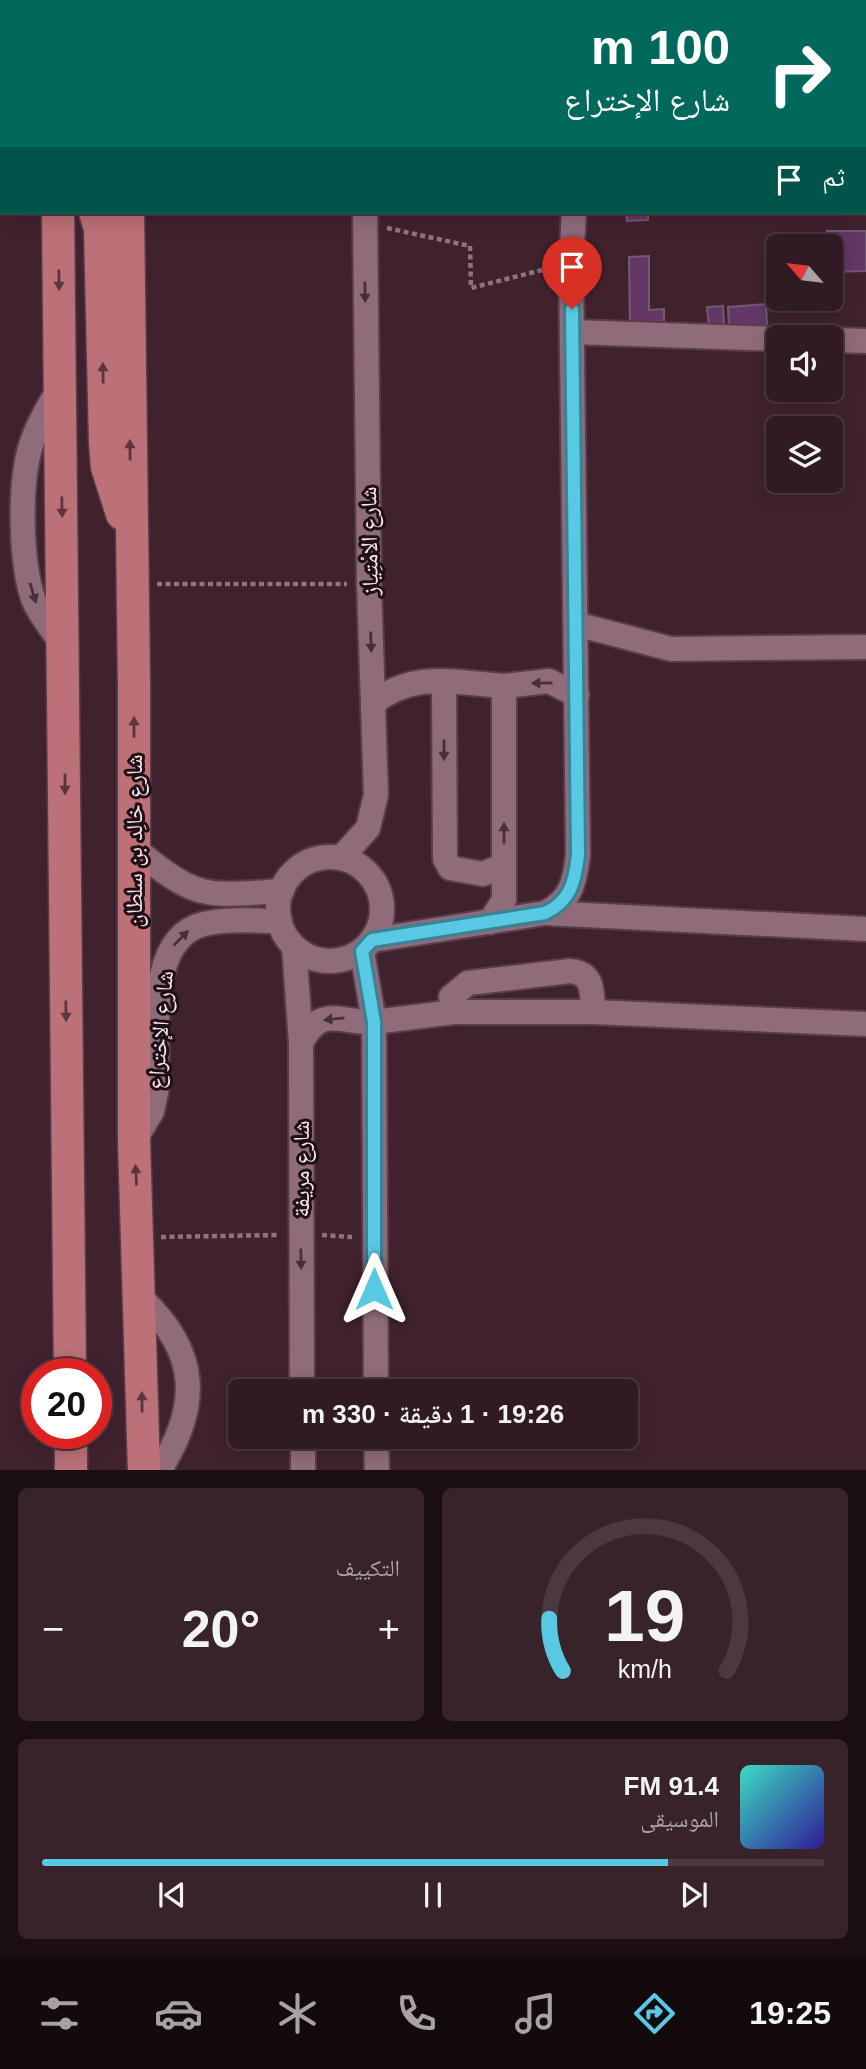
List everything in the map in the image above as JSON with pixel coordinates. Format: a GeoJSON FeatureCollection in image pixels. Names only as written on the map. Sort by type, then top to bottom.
{"type":"FeatureCollection","features":[{"type":"Feature","properties":{"kind":"main road"},"geometry":{"type":"LineString","coordinates":[[58,214],[70,1358]]}},
{"type":"Feature","properties":{"kind":"main road"},"geometry":{"type":"LineString","coordinates":[[96,214],[100,229],[107,467],[131,535]]}},
{"type":"Feature","properties":{"kind":"main road","name":"شارع خالِد بن سلطان"},"geometry":{"type":"LineString","coordinates":[[128,214],[133,584],[134,1141],[141,1298],[144,1470]]}},
{"type":"Feature","properties":{"kind":"main road"},"geometry":{"type":"LineString","coordinates":[[71,1449],[71,1470]]}},
{"type":"Feature","properties":{"kind":"lane"},"geometry":{"type":"LineString","coordinates":[[545,913],[559,907],[575,883],[578,855],[571,263],[574,214]]}},
{"type":"Feature","properties":{"kind":"lane","name":"شارع الامْتِياز"},"geometry":{"type":"LineString","coordinates":[[341,858],[369,828],[376,795],[369,584],[365,218]]}},
{"type":"Feature","properties":{"kind":"lane"},"geometry":{"type":"LineString","coordinates":[[572,332],[766,339]]}},
{"type":"Feature","properties":{"kind":"lane"},"geometry":{"type":"LineString","coordinates":[[843,340],[866,341]]}},
{"type":"Feature","properties":{"kind":"lane"},"geometry":{"type":"LineString","coordinates":[[576,624],[671,649],[866,647]]}},
{"type":"Feature","properties":{"kind":"lane"},"geometry":{"type":"LineString","coordinates":[[373,703],[392,688],[415,680],[504,686],[549,681],[577,695]]}},
{"type":"Feature","properties":{"kind":"lane"},"geometry":{"type":"LineString","coordinates":[[444,682],[445,859],[450,868],[483,874],[504,865]]}},
{"type":"Feature","properties":{"kind":"lane"},"geometry":{"type":"LineString","coordinates":[[490,922],[504,900],[504,686]]}},
{"type":"Feature","properties":{"kind":"lane"},"geometry":{"type":"LineString","coordinates":[[134,848],[168,876],[201,893],[282,891]]}},
{"type":"Feature","properties":{"kind":"lane"},"geometry":{"type":"LineString","coordinates":[[376,1379],[374,1022],[367,945],[382,913],[376,884],[367,872],[341,858],[312,860],[289,878],[282,891],[280,921],[294,946],[319,960],[334,961],[367,945],[545,913],[866,929]]}},
{"type":"Feature","properties":{"kind":"lane","name":"شارع الإختراع"},"geometry":{"type":"LineString","coordinates":[[134,1141],[152,1111],[156,1093],[160,975],[178,939],[191,928],[205,923],[280,921]]}},
{"type":"Feature","properties":{"kind":"lane","name":"شارع مريفة"},"geometry":{"type":"LineString","coordinates":[[294,946],[301,1043],[302,1379]]}},
{"type":"Feature","properties":{"kind":"lane"},"geometry":{"type":"LineString","coordinates":[[454,1012],[451,997],[468,983],[570,971],[584,975],[591,984],[593,1012]]}},
{"type":"Feature","properties":{"kind":"lane"},"geometry":{"type":"LineString","coordinates":[[301,1043],[307,1031],[318,1021],[331,1017],[358,1023],[454,1012],[593,1012],[866,1024]]}},
{"type":"Feature","properties":{"kind":"lane"},"geometry":{"type":"LineString","coordinates":[[141,1298],[169,1326],[181,1348],[187,1374],[187,1400],[182,1426],[160,1470]]}},
{"type":"Feature","properties":{"kind":"lane"},"geometry":{"type":"LineString","coordinates":[[303,1449],[303,1470]]}},
{"type":"Feature","properties":{"kind":"lane"},"geometry":{"type":"LineString","coordinates":[[376,1449],[377,1470]]}},
{"type":"Feature","properties":{"kind":"path"},"geometry":{"type":"LineString","coordinates":[[365,218],[470,246],[471,288],[571,263]]}},
{"type":"Feature","properties":{"kind":"path"},"geometry":{"type":"LineString","coordinates":[[133,584],[369,584]]}},
{"type":"Feature","properties":{"kind":"path"},"geometry":{"type":"LineString","coordinates":[[139,1238],[301,1235],[374,1238]]}},
{"type":"Feature","properties":{"kind":"building"},"geometry":{"type":"Polygon","coordinates":[[[626,214],[648,214],[648,220],[627,221],[626,214]]]}},
{"type":"Feature","properties":{"kind":"building"},"geometry":{"type":"Polygon","coordinates":[[[827,231],[866,231],[866,271],[844,272],[844,234],[827,234],[827,231]]]}},
{"type":"Feature","properties":{"kind":"building"},"geometry":{"type":"Polygon","coordinates":[[[649,256],[649,310],[664,309],[664,327],[630,328],[629,257],[649,256]]]}},
{"type":"Feature","properties":{"kind":"building"},"geometry":{"type":"Polygon","coordinates":[[[766,304],[767,325],[729,327],[728,307],[766,304]]]}},
{"type":"Feature","properties":{"kind":"building"},"geometry":{"type":"Polygon","coordinates":[[[723,306],[724,326],[709,327],[707,307],[723,306]]]}},
{"type":"Feature","properties":{"kind":"route"},"geometry":{"type":"LineString","coordinates":[[374,1289],[374,1022],[362,951],[372,940],[545,913],[559,907],[575,883],[578,855],[572,309]]}}]}
